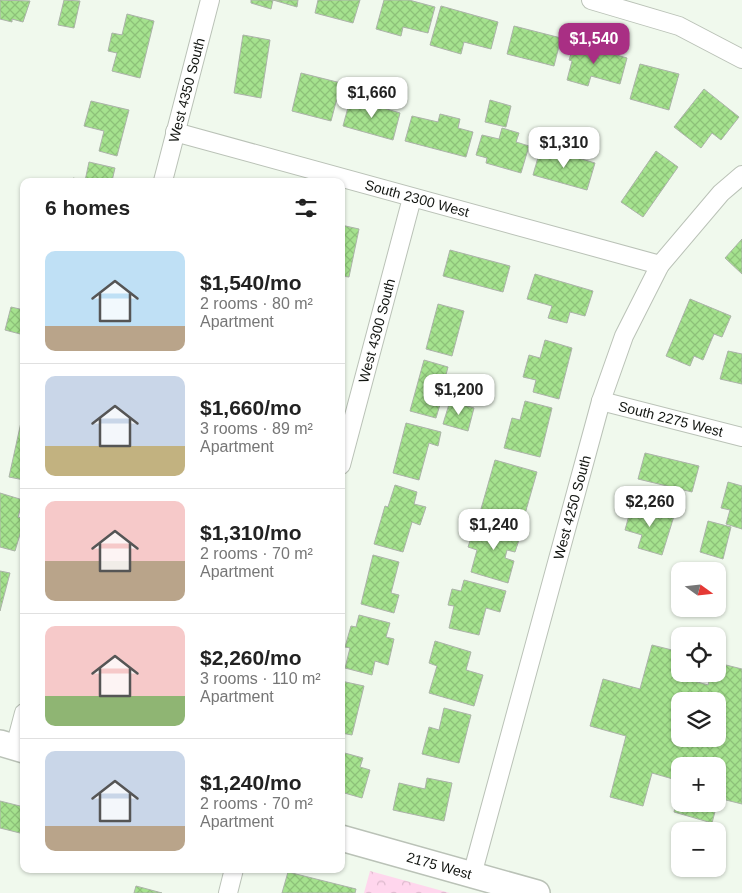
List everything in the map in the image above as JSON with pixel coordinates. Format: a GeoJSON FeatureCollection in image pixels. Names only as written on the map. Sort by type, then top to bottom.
{"type":"FeatureCollection","features":[{"type":"Feature","properties":{"kind":"street","name":"West 4350 South"},"geometry":{"type":"LineString","coordinates":[[163,178],[210,0]]}},
{"type":"Feature","properties":{"kind":"street"},"geometry":{"type":"LineString","coordinates":[[591,0],[679,26],[742,59]]}},
{"type":"Feature","properties":{"kind":"street","name":"South 2300 West"},"geometry":{"type":"LineString","coordinates":[[175,132],[340,178]]}},
{"type":"Feature","properties":{"kind":"street","name":"West 4250 South"},"geometry":{"type":"LineString","coordinates":[[472,875],[601,401],[624,336],[660,265],[721,192],[742,175]]}},
{"type":"Feature","properties":{"kind":"street","name":"South 2300 West"},"geometry":{"type":"LineString","coordinates":[[345,179],[660,265]]}},
{"type":"Feature","properties":{"kind":"street","name":"West 4300 South"},"geometry":{"type":"LineString","coordinates":[[345,450],[412,198]]}},
{"type":"Feature","properties":{"kind":"street","name":"South 2275 West"},"geometry":{"type":"LineString","coordinates":[[601,401],[742,438]]}},
{"type":"Feature","properties":{"kind":"street"},"geometry":{"type":"LineString","coordinates":[[13,747],[20,725]]}},
{"type":"Feature","properties":{"kind":"street","name":"2175 West"},"geometry":{"type":"LineString","coordinates":[[345,839],[537,893]]}},
{"type":"Feature","properties":{"kind":"street"},"geometry":{"type":"LineString","coordinates":[[228,893],[233,873]]}},
{"type":"Feature","properties":{"kind":"green space"},"geometry":{"type":"Polygon","coordinates":[[[370,871],[450,893],[364,893],[370,871]]]}},
{"type":"Feature","properties":{"kind":"building"},"geometry":{"type":"Polygon","coordinates":[[[0,0],[30,1],[23,22],[12,19],[12,22],[0,19],[0,0]]]}},
{"type":"Feature","properties":{"kind":"building"},"geometry":{"type":"Polygon","coordinates":[[[64,0],[80,1],[74,28],[58,25],[64,0]]]}},
{"type":"Feature","properties":{"kind":"building"},"geometry":{"type":"Polygon","coordinates":[[[251,0],[273,0],[271,9],[251,3],[251,0]]]}},
{"type":"Feature","properties":{"kind":"building"},"geometry":{"type":"Polygon","coordinates":[[[273,0],[298,0],[297,7],[273,0]]]}},
{"type":"Feature","properties":{"kind":"building"},"geometry":{"type":"Polygon","coordinates":[[[318,0],[360,0],[353,23],[315,13],[318,0]]]}},
{"type":"Feature","properties":{"kind":"building"},"geometry":{"type":"Polygon","coordinates":[[[384,0],[409,0],[435,7],[428,33],[403,27],[401,36],[376,29],[384,0]]]}},
{"type":"Feature","properties":{"kind":"building"},"geometry":{"type":"Polygon","coordinates":[[[441,6],[498,22],[491,49],[464,42],[461,54],[430,45],[441,6]]]}},
{"type":"Feature","properties":{"kind":"building"},"geometry":{"type":"Polygon","coordinates":[[[127,14],[154,21],[140,78],[112,71],[117,53],[108,51],[112,33],[122,35],[127,14]]]}},
{"type":"Feature","properties":{"kind":"building"},"geometry":{"type":"Polygon","coordinates":[[[514,26],[561,38],[554,66],[507,54],[514,26]]]}},
{"type":"Feature","properties":{"kind":"building"},"geometry":{"type":"Polygon","coordinates":[[[243,35],[270,40],[261,98],[234,93],[243,35]]]}},
{"type":"Feature","properties":{"kind":"building"},"geometry":{"type":"Polygon","coordinates":[[[568,41],[627,58],[620,84],[591,76],[588,86],[567,80],[572,61],[569,60],[572,51],[566,49],[568,41]]]}},
{"type":"Feature","properties":{"kind":"building"},"geometry":{"type":"Polygon","coordinates":[[[640,64],[679,74],[669,110],[630,99],[640,64]]]}},
{"type":"Feature","properties":{"kind":"building"},"geometry":{"type":"Polygon","coordinates":[[[301,73],[341,83],[331,121],[292,111],[301,73]]]}},
{"type":"Feature","properties":{"kind":"building"},"geometry":{"type":"Polygon","coordinates":[[[704,89],[739,117],[721,140],[712,133],[701,148],[674,127],[704,89]]]}},
{"type":"Feature","properties":{"kind":"building"},"geometry":{"type":"Polygon","coordinates":[[[370,98],[382,101],[380,107],[400,113],[393,140],[343,126],[350,100],[368,105],[370,98]]]}},
{"type":"Feature","properties":{"kind":"building"},"geometry":{"type":"Polygon","coordinates":[[[490,100],[511,106],[506,127],[485,122],[490,100]]]}},
{"type":"Feature","properties":{"kind":"building"},"geometry":{"type":"Polygon","coordinates":[[[91,101],[129,110],[117,156],[99,151],[104,131],[84,126],[91,101]]]}},
{"type":"Feature","properties":{"kind":"building"},"geometry":{"type":"Polygon","coordinates":[[[440,114],[460,119],[458,128],[473,132],[466,157],[405,141],[412,116],[438,122],[440,114]]]}},
{"type":"Feature","properties":{"kind":"building"},"geometry":{"type":"Polygon","coordinates":[[[502,128],[519,133],[516,142],[529,146],[521,173],[486,163],[487,158],[476,155],[482,135],[499,139],[502,128]]]}},
{"type":"Feature","properties":{"kind":"building"},"geometry":{"type":"Polygon","coordinates":[[[541,147],[595,163],[587,190],[533,175],[541,147]]]}},
{"type":"Feature","properties":{"kind":"building"},"geometry":{"type":"Polygon","coordinates":[[[656,151],[678,167],[643,217],[621,202],[656,151]]]}},
{"type":"Feature","properties":{"kind":"building"},"geometry":{"type":"Polygon","coordinates":[[[89,162],[115,168],[113,178],[86,178],[89,162]]]}},
{"type":"Feature","properties":{"kind":"building"},"geometry":{"type":"Polygon","coordinates":[[[345,226],[359,229],[349,277],[345,276],[345,226]]]}},
{"type":"Feature","properties":{"kind":"building"},"geometry":{"type":"Polygon","coordinates":[[[742,239],[742,274],[725,258],[742,239]]]}},
{"type":"Feature","properties":{"kind":"building"},"geometry":{"type":"Polygon","coordinates":[[[450,250],[510,266],[503,292],[443,276],[450,250]]]}},
{"type":"Feature","properties":{"kind":"building"},"geometry":{"type":"Polygon","coordinates":[[[535,274],[593,291],[585,316],[570,312],[567,323],[548,318],[552,306],[527,299],[535,274]]]}},
{"type":"Feature","properties":{"kind":"building"},"geometry":{"type":"Polygon","coordinates":[[[690,299],[731,316],[722,337],[714,334],[703,360],[694,356],[690,366],[666,356],[690,299]]]}},
{"type":"Feature","properties":{"kind":"building"},"geometry":{"type":"Polygon","coordinates":[[[438,304],[464,311],[452,356],[426,349],[438,304]]]}},
{"type":"Feature","properties":{"kind":"building"},"geometry":{"type":"Polygon","coordinates":[[[11,307],[20,309],[20,334],[5,330],[11,307]]]}},
{"type":"Feature","properties":{"kind":"building"},"geometry":{"type":"Polygon","coordinates":[[[545,340],[572,348],[559,399],[533,392],[536,380],[523,377],[529,355],[540,358],[545,340]]]}},
{"type":"Feature","properties":{"kind":"building"},"geometry":{"type":"Polygon","coordinates":[[[728,351],[742,354],[742,384],[720,379],[728,351]]]}},
{"type":"Feature","properties":{"kind":"building"},"geometry":{"type":"Polygon","coordinates":[[[424,360],[448,367],[442,390],[452,392],[449,403],[441,401],[436,418],[410,411],[424,360]]]}},
{"type":"Feature","properties":{"kind":"building"},"geometry":{"type":"Polygon","coordinates":[[[450,401],[474,408],[468,431],[443,424],[450,401]]]}},
{"type":"Feature","properties":{"kind":"building"},"geometry":{"type":"Polygon","coordinates":[[[525,401],[552,408],[540,457],[504,448],[512,418],[520,420],[525,401]]]}},
{"type":"Feature","properties":{"kind":"building"},"geometry":{"type":"Polygon","coordinates":[[[406,423],[441,432],[438,446],[429,443],[419,480],[393,473],[406,423]]]}},
{"type":"Feature","properties":{"kind":"building"},"geometry":{"type":"Polygon","coordinates":[[[20,427],[20,479],[9,477],[20,427]]]}},
{"type":"Feature","properties":{"kind":"building"},"geometry":{"type":"Polygon","coordinates":[[[645,453],[699,466],[692,492],[638,479],[645,453]]]}},
{"type":"Feature","properties":{"kind":"building"},"geometry":{"type":"Polygon","coordinates":[[[495,460],[537,472],[523,521],[481,509],[495,460]]]}},
{"type":"Feature","properties":{"kind":"building"},"geometry":{"type":"Polygon","coordinates":[[[728,482],[742,486],[742,529],[726,524],[730,510],[721,508],[728,482]]]}},
{"type":"Feature","properties":{"kind":"building"},"geometry":{"type":"Polygon","coordinates":[[[395,485],[417,492],[414,504],[426,507],[420,525],[412,522],[403,552],[374,544],[385,506],[388,507],[395,485]]]}},
{"type":"Feature","properties":{"kind":"building"},"geometry":{"type":"Polygon","coordinates":[[[0,493],[20,499],[18,517],[20,518],[20,534],[15,551],[0,547],[0,493]]]}},
{"type":"Feature","properties":{"kind":"building"},"geometry":{"type":"Polygon","coordinates":[[[632,504],[674,516],[662,555],[638,548],[642,535],[625,530],[632,504]]]}},
{"type":"Feature","properties":{"kind":"building"},"geometry":{"type":"Polygon","coordinates":[[[485,520],[522,531],[515,552],[507,550],[505,558],[514,561],[508,583],[471,572],[477,550],[468,547],[473,532],[481,535],[485,520]]]}},
{"type":"Feature","properties":{"kind":"building"},"geometry":{"type":"Polygon","coordinates":[[[708,521],[731,527],[723,559],[700,552],[708,521]]]}},
{"type":"Feature","properties":{"kind":"building"},"geometry":{"type":"Polygon","coordinates":[[[373,555],[399,562],[391,593],[399,595],[394,613],[361,604],[373,555]]]}},
{"type":"Feature","properties":{"kind":"building"},"geometry":{"type":"Polygon","coordinates":[[[0,571],[10,573],[0,611],[0,571]]]}},
{"type":"Feature","properties":{"kind":"building"},"geometry":{"type":"Polygon","coordinates":[[[464,580],[506,591],[500,612],[486,608],[479,635],[449,628],[454,606],[448,605],[452,589],[461,591],[464,580]]]}},
{"type":"Feature","properties":{"kind":"building"},"geometry":{"type":"Polygon","coordinates":[[[359,615],[390,623],[386,637],[394,639],[388,665],[375,661],[372,675],[345,668],[350,648],[345,647],[351,626],[356,627],[359,615]]]}},
{"type":"Feature","properties":{"kind":"building"},"geometry":{"type":"Polygon","coordinates":[[[435,641],[471,652],[466,670],[483,675],[474,706],[429,693],[437,666],[429,663],[435,641]]]}},
{"type":"Feature","properties":{"kind":"building"},"geometry":{"type":"Polygon","coordinates":[[[652,645],[671,650],[671,682],[697,682],[708,685],[709,682],[726,682],[726,665],[742,669],[742,804],[726,800],[726,757],[671,757],[671,778],[652,773],[643,806],[610,797],[626,736],[590,726],[603,679],[640,689],[652,645]]]}},
{"type":"Feature","properties":{"kind":"building"},"geometry":{"type":"Polygon","coordinates":[[[345,682],[364,686],[352,735],[345,734],[345,682]]]}},
{"type":"Feature","properties":{"kind":"building"},"geometry":{"type":"Polygon","coordinates":[[[444,708],[471,715],[459,763],[422,754],[429,727],[439,730],[444,708]]]}},
{"type":"Feature","properties":{"kind":"building"},"geometry":{"type":"Polygon","coordinates":[[[345,753],[363,758],[360,767],[370,770],[362,798],[345,793],[345,753]]]}},
{"type":"Feature","properties":{"kind":"building"},"geometry":{"type":"Polygon","coordinates":[[[427,778],[452,783],[444,821],[393,810],[399,783],[425,789],[427,778]]]}},
{"type":"Feature","properties":{"kind":"building"},"geometry":{"type":"Polygon","coordinates":[[[0,801],[20,806],[20,833],[0,828],[0,801]]]}},
{"type":"Feature","properties":{"kind":"building"},"geometry":{"type":"Polygon","coordinates":[[[674,812],[715,812],[712,822],[674,812]]]}},
{"type":"Feature","properties":{"kind":"building"},"geometry":{"type":"Polygon","coordinates":[[[288,873],[356,889],[355,893],[282,893],[288,873]]]}},
{"type":"Feature","properties":{"kind":"building"},"geometry":{"type":"Polygon","coordinates":[[[136,886],[162,893],[134,893],[136,886]]]}}]}
